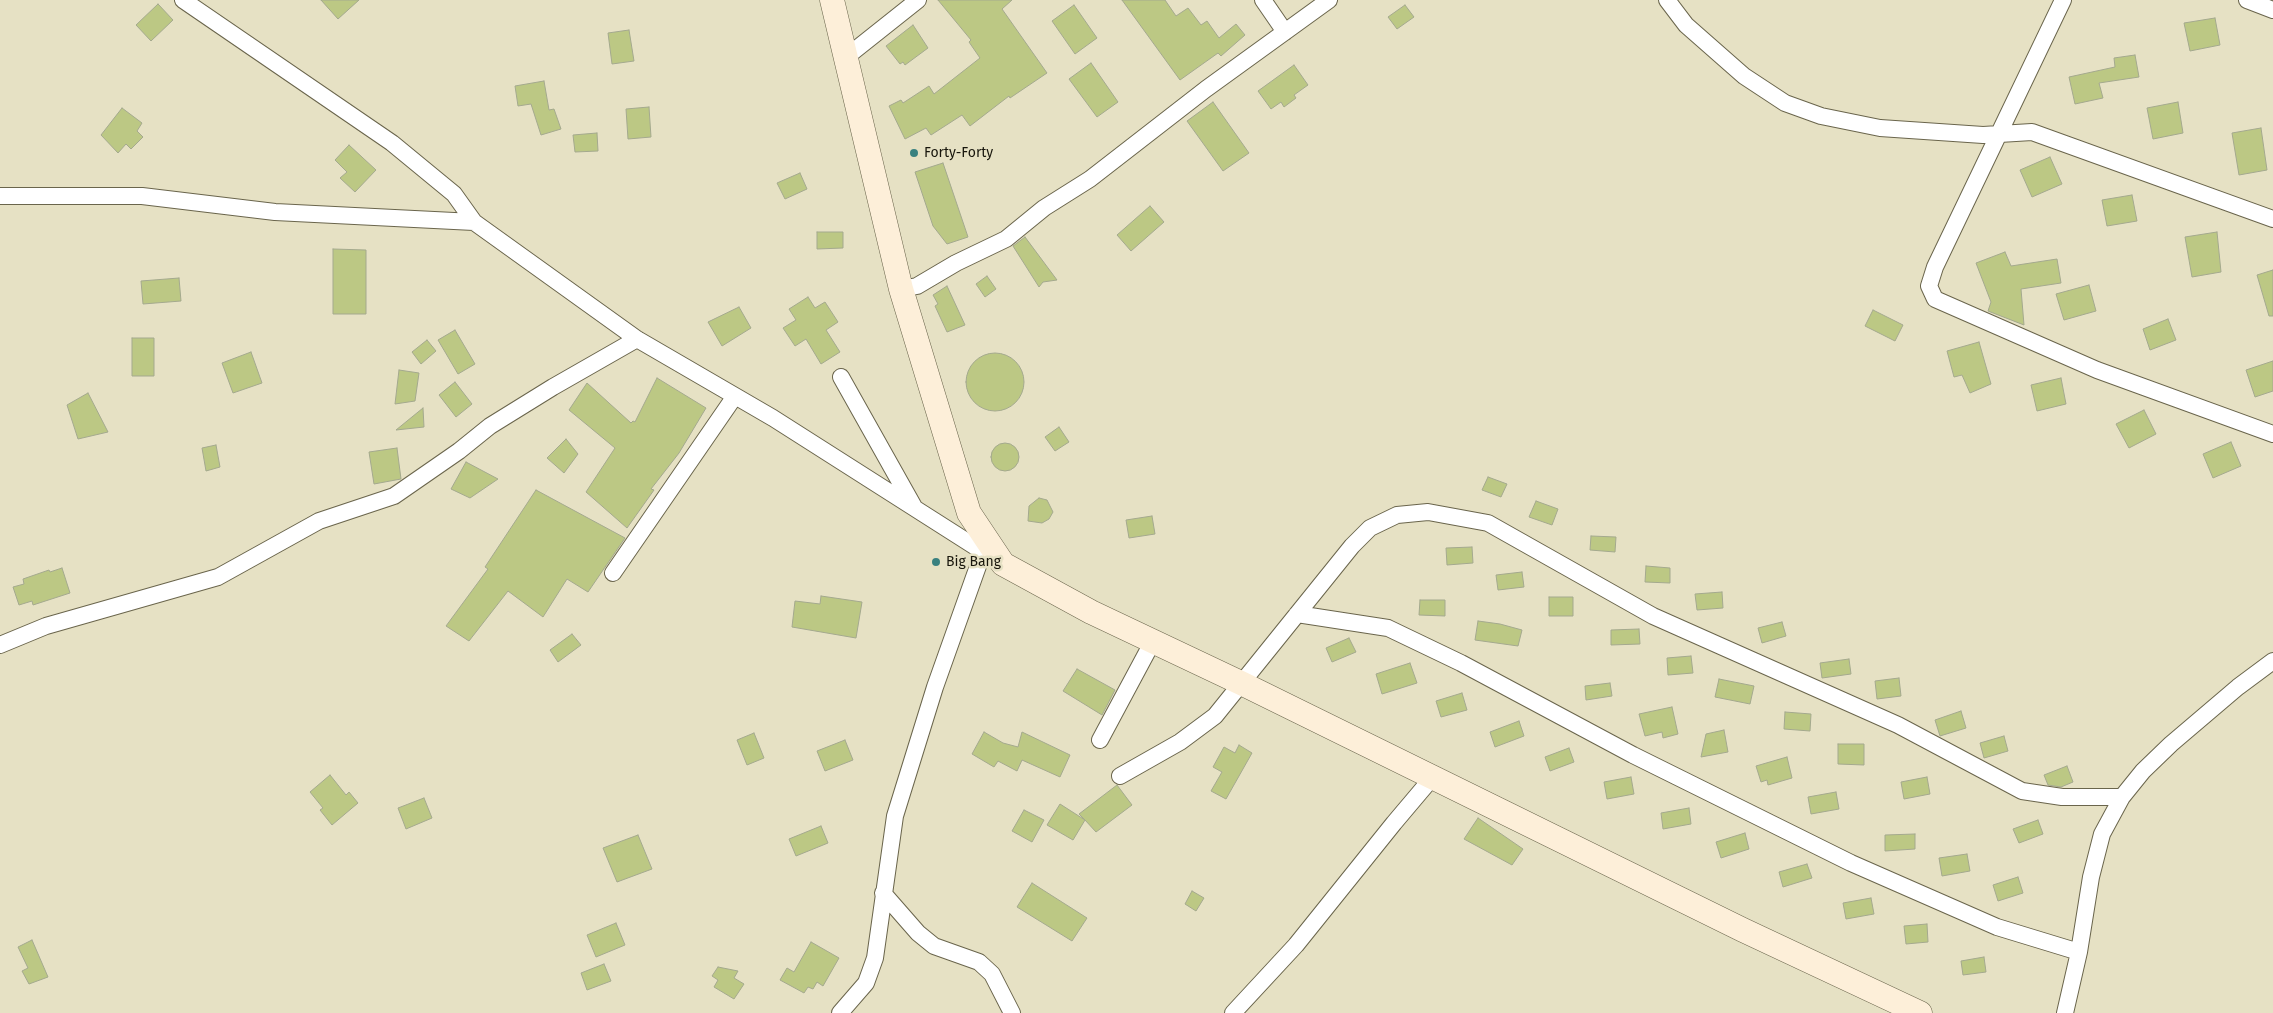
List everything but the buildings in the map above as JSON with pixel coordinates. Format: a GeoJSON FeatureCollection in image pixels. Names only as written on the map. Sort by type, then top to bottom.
{"type":"FeatureCollection","features":[{"type":"Feature","properties":{"kind":"street"},"geometry":{"type":"LineString","coordinates":[[183,0],[392,143],[454,194],[474,222],[637,339],[735,396],[993,558],[1091,612],[1243,684],[1743,930],[1920,1013]]}},
{"type":"Feature","properties":{"kind":"street"},"geometry":{"type":"LineString","coordinates":[[832,0],[901,289],[969,513],[993,558]]}},
{"type":"Feature","properties":{"kind":"street"},"geometry":{"type":"LineString","coordinates":[[845,58],[918,0]]}},
{"type":"Feature","properties":{"kind":"street"},"geometry":{"type":"LineString","coordinates":[[1263,0],[1286,32]]}},
{"type":"Feature","properties":{"kind":"street"},"geometry":{"type":"LineString","coordinates":[[901,289],[917,286],[956,263],[1006,239],[1044,208],[1090,179],[1206,89],[1329,0]]}},
{"type":"Feature","properties":{"kind":"street"},"geometry":{"type":"LineString","coordinates":[[1668,0],[1686,25],[1744,76],[1785,103],[1821,116],[1880,128],[1983,135],[2032,132],[2273,219]]}},
{"type":"Feature","properties":{"kind":"street"},"geometry":{"type":"LineString","coordinates":[[2063,0],[1935,267],[1929,286],[1935,299],[2097,370],[2273,434]]}},
{"type":"Feature","properties":{"kind":"street"},"geometry":{"type":"LineString","coordinates":[[2247,0],[2273,10]]}},
{"type":"Feature","properties":{"kind":"street"},"geometry":{"type":"LineString","coordinates":[[0,196],[142,196],[275,212],[474,222]]}},
{"type":"Feature","properties":{"kind":"street"},"geometry":{"type":"LineString","coordinates":[[0,645],[46,626],[218,577],[319,520],[394,496],[460,451],[490,426],[553,386],[637,339]]}},
{"type":"Feature","properties":{"kind":"street"},"geometry":{"type":"LineString","coordinates":[[841,377],[915,509]]}},
{"type":"Feature","properties":{"kind":"street"},"geometry":{"type":"LineString","coordinates":[[613,573],[735,396]]}},
{"type":"Feature","properties":{"kind":"street"},"geometry":{"type":"LineString","coordinates":[[1120,776],[1180,742],[1215,716],[1243,684],[1352,546],[1370,528],[1397,515],[1428,512],[1488,523],[1652,616],[1898,725],[2022,791],[2062,797],[2122,797]]}},
{"type":"Feature","properties":{"kind":"street"},"geometry":{"type":"LineString","coordinates":[[840,1013],[866,983],[872,966],[896,816],[934,687],[993,558]]}},
{"type":"Feature","properties":{"kind":"street"},"geometry":{"type":"LineString","coordinates":[[1297,614],[1388,628],[1461,663],[1633,755],[1851,863],[1997,927],[2079,952]]}},
{"type":"Feature","properties":{"kind":"street"},"geometry":{"type":"LineString","coordinates":[[1100,740],[1153,641]]}},
{"type":"Feature","properties":{"kind":"street"},"geometry":{"type":"LineString","coordinates":[[2065,1013],[2079,952],[2091,876],[2102,834],[2122,797],[2143,771],[2171,744],[2238,687],[2273,661]]}},
{"type":"Feature","properties":{"kind":"street"},"geometry":{"type":"LineString","coordinates":[[1233,1013],[1296,945],[1432,778]]}},
{"type":"Feature","properties":{"kind":"street"},"geometry":{"type":"LineString","coordinates":[[883,893],[918,932],[934,946],[979,962],[992,974],[1012,1013]]}},
{"type":"Feature","properties":{"kind":"place","name":"Forty-Forty"},"geometry":{"type":"Point","coordinates":[914,153]}},
{"type":"Feature","properties":{"kind":"place","name":"Big Bang"},"geometry":{"type":"Point","coordinates":[936,562]}}]}
